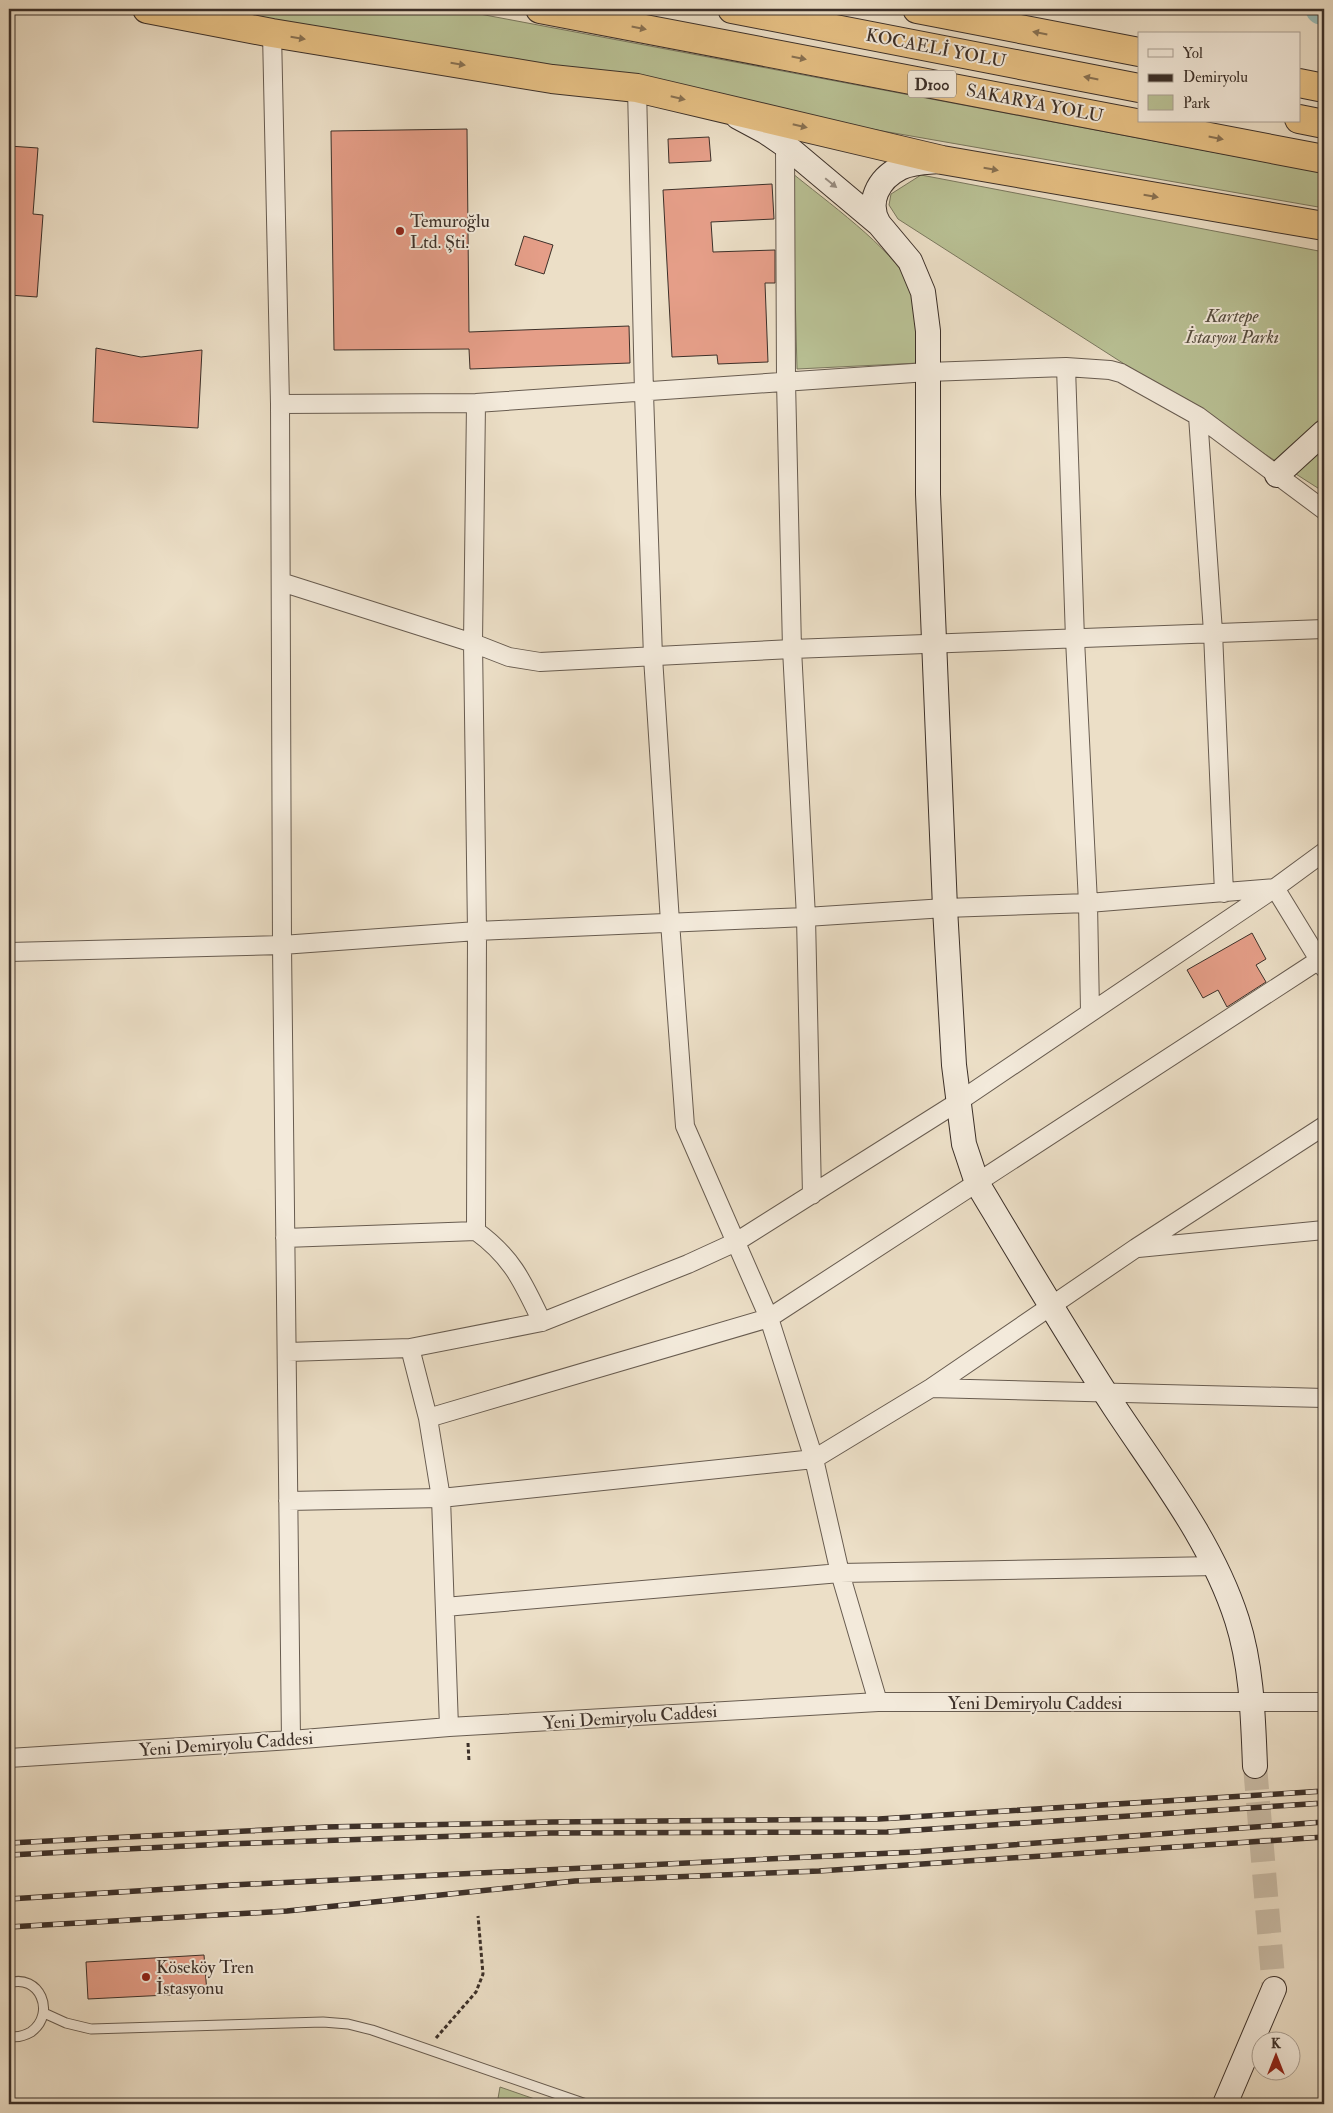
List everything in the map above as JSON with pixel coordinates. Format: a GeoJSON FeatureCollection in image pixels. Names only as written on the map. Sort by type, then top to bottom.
{"type":"FeatureCollection","features":[{"type":"Feature","properties":{"kind":"highway"},"geometry":{"type":"LineString","coordinates":[[147,9],[272,34],[552,79],[637,88],[942,160],[1324,226]]}},
{"type":"Feature","properties":{"kind":"highway","name":"SAKARYA YOLU"},"geometry":{"type":"LineString","coordinates":[[540,9],[1324,159]]}},
{"type":"Feature","properties":{"kind":"highway","name":"KOCAELİ YOLU"},"geometry":{"type":"LineString","coordinates":[[732,9],[1138,88]]}},
{"type":"Feature","properties":{"kind":"highway"},"geometry":{"type":"LineString","coordinates":[[918,9],[1138,52]]}},
{"type":"Feature","properties":{"kind":"highway"},"geometry":{"type":"LineString","coordinates":[[1300,83],[1324,88]]}},
{"type":"Feature","properties":{"kind":"highway"},"geometry":{"type":"LineString","coordinates":[[1300,119],[1324,124]]}},
{"type":"Feature","properties":{"kind":"street"},"geometry":{"type":"LineString","coordinates":[[272,34],[280,404],[282,945],[291,1740]]}},
{"type":"Feature","properties":{"kind":"street"},"geometry":{"type":"LineString","coordinates":[[637,88],[644,393],[654,657],[670,922],[685,1126],[769,1318],[814,1459],[840,1572],[878,1702]]}},
{"type":"Feature","properties":{"kind":"street"},"geometry":{"type":"LineString","coordinates":[[719,107],[766,132],[785,145],[872,217],[910,261],[923,292],[928,331],[928,494],[945,908],[954,1065],[964,1144],[976,1183],[1106,1394],[1195,1530],[1216,1566],[1240,1629],[1252,1703],[1255,1766]]}},
{"type":"Feature","properties":{"kind":"street"},"geometry":{"type":"LineString","coordinates":[[785,145],[786,381],[792,649],[806,917],[812,1195]]}},
{"type":"Feature","properties":{"kind":"street"},"geometry":{"type":"LineString","coordinates":[[872,217],[874,215],[874,203],[883,180],[900,168],[942,160]]}},
{"type":"Feature","properties":{"kind":"street"},"geometry":{"type":"LineString","coordinates":[[280,404],[476,403],[644,393],[928,372],[1066,367],[1110,370],[1121,373],[1198,416],[1324,510]]}},
{"type":"Feature","properties":{"kind":"street"},"geometry":{"type":"LineString","coordinates":[[1066,367],[1075,640],[1088,903],[1090,1012]]}},
{"type":"Feature","properties":{"kind":"street"},"geometry":{"type":"LineString","coordinates":[[476,403],[473,643],[477,931],[476,1231]]}},
{"type":"Feature","properties":{"kind":"street"},"geometry":{"type":"LineString","coordinates":[[1198,416],[1213,632],[1224,893]]}},
{"type":"Feature","properties":{"kind":"street"},"geometry":{"type":"LineString","coordinates":[[1277,476],[1324,432]]}},
{"type":"Feature","properties":{"kind":"street"},"geometry":{"type":"LineString","coordinates":[[281,582],[473,643],[509,657],[540,662],[792,649],[1075,640],[1213,632],[1324,629]]}},
{"type":"Feature","properties":{"kind":"street"},"geometry":{"type":"LineString","coordinates":[[288,1352],[410,1348],[542,1322],[688,1264],[736,1242],[958,1102],[1275,888],[1324,852]]}},
{"type":"Feature","properties":{"kind":"street"},"geometry":{"type":"LineString","coordinates":[[9,952],[282,945],[477,931],[806,917],[945,908],[1088,903],[1275,888]]}},
{"type":"Feature","properties":{"kind":"street"},"geometry":{"type":"LineString","coordinates":[[428,1418],[769,1318],[976,1183],[1322,964],[1275,888]]}},
{"type":"Feature","properties":{"kind":"street"},"geometry":{"type":"LineString","coordinates":[[288,1501],[441,1498],[814,1459],[930,1388],[1136,1248],[1324,1126]]}},
{"type":"Feature","properties":{"kind":"street"},"geometry":{"type":"LineString","coordinates":[[1136,1248],[1324,1230]]}},
{"type":"Feature","properties":{"kind":"street"},"geometry":{"type":"LineString","coordinates":[[285,1238],[476,1231],[502,1252],[514,1267],[542,1322]]}},
{"type":"Feature","properties":{"kind":"street"},"geometry":{"type":"LineString","coordinates":[[410,1348],[428,1418],[441,1498],[448,1727]]}},
{"type":"Feature","properties":{"kind":"street"},"geometry":{"type":"LineString","coordinates":[[930,1388],[1106,1394],[1324,1398]]}},
{"type":"Feature","properties":{"kind":"street"},"geometry":{"type":"LineString","coordinates":[[445,1606],[840,1572],[1216,1566]]}},
{"type":"Feature","properties":{"kind":"street","name":"Yeni Demiryolu Caddesi"},"geometry":{"type":"LineString","coordinates":[[9,1758],[291,1740],[448,1727],[878,1702],[1324,1702]]}},
{"type":"Feature","properties":{"kind":"street"},"geometry":{"type":"LineString","coordinates":[[1225,2104],[1274,1989]]}},
{"type":"Feature","properties":{"kind":"lane"},"geometry":{"type":"LineString","coordinates":[[9,1983],[21,1981],[34,1987],[44,2003],[44,2013],[38,2026],[27,2035],[9,2036]]}},
{"type":"Feature","properties":{"kind":"lane"},"geometry":{"type":"LineString","coordinates":[[44,2013],[66,2024],[91,2029],[323,2022],[348,2024],[372,2030],[586,2104]]}},
{"type":"Feature","properties":{"kind":"path"},"geometry":{"type":"LineString","coordinates":[[427,2049],[476,1992],[484,1974],[478,1916]]}},
{"type":"Feature","properties":{"kind":"green space"},"geometry":{"type":"Polygon","coordinates":[[[206,9],[453,9],[1324,173],[1324,208],[544,72],[206,9]]]}},
{"type":"Feature","properties":{"kind":"green space"},"geometry":{"type":"Polygon","coordinates":[[[792,173],[873,240],[901,270],[908,283],[914,302],[919,363],[797,369],[792,173]]]}},
{"type":"Feature","properties":{"kind":"green space","name":"Kartepe İstasyon Parkı"},"geometry":{"type":"Polygon","coordinates":[[[921,175],[1324,252],[1324,492],[898,219],[889,205],[891,194],[921,175]]]}},
{"type":"Feature","properties":{"kind":"green space"},"geometry":{"type":"Polygon","coordinates":[[[500,2087],[549,2104],[497,2104],[500,2087]]]}},
{"type":"Feature","properties":{"kind":"building","name":"Temuroğlu Ltd. Şti."},"geometry":{"type":"Polygon","coordinates":[[[467,129],[469,332],[629,326],[630,363],[470,369],[469,349],[334,350],[331,131],[467,129]]]}},
{"type":"Feature","properties":{"kind":"building"},"geometry":{"type":"Polygon","coordinates":[[[709,137],[711,161],[669,163],[668,139],[709,137]]]}},
{"type":"Feature","properties":{"kind":"building"},"geometry":{"type":"Polygon","coordinates":[[[9,146],[38,148],[33,214],[43,215],[37,297],[9,295],[9,146]]]}},
{"type":"Feature","properties":{"kind":"building"},"geometry":{"type":"Polygon","coordinates":[[[772,184],[774,219],[711,222],[713,252],[775,250],[775,283],[765,283],[768,362],[718,364],[717,355],[672,357],[663,190],[772,184]]]}},
{"type":"Feature","properties":{"kind":"building"},"geometry":{"type":"Polygon","coordinates":[[[524,236],[553,245],[544,274],[515,265],[524,236]]]}},
{"type":"Feature","properties":{"kind":"building"},"geometry":{"type":"Polygon","coordinates":[[[96,348],[141,357],[202,350],[198,428],[93,422],[96,348]]]}},
{"type":"Feature","properties":{"kind":"building"},"geometry":{"type":"Polygon","coordinates":[[[1252,933],[1266,959],[1256,965],[1266,982],[1227,1007],[1218,990],[1203,998],[1187,970],[1252,933]]]}},
{"type":"Feature","properties":{"kind":"building","name":"Köseköy Tren İstasyonu"},"geometry":{"type":"Polygon","coordinates":[[[204,1955],[207,1993],[88,1999],[86,1962],[204,1955]]]}},
{"type":"Feature","properties":{"kind":"tunnel"},"geometry":{"type":"LineString","coordinates":[[1255,1766],[1274,1989]]}},
{"type":"Feature","properties":{"kind":"railway"},"geometry":{"type":"LineString","coordinates":[[9,1843],[325,1827],[552,1822],[879,1819],[1324,1791]]}},
{"type":"Feature","properties":{"kind":"railway"},"geometry":{"type":"LineString","coordinates":[[9,1855],[225,1844],[550,1833],[887,1832],[1324,1803]]}},
{"type":"Feature","properties":{"kind":"railway"},"geometry":{"type":"LineString","coordinates":[[9,1899],[232,1885],[914,1852],[1324,1822]]}},
{"type":"Feature","properties":{"kind":"railway"},"geometry":{"type":"LineString","coordinates":[[9,1927],[287,1911],[575,1881],[819,1871],[1324,1837]]}},
{"type":"Feature","properties":{"kind":"place","name":"Temuroğlu Ltd. Şti."},"geometry":{"type":"Point","coordinates":[400,231]}},
{"type":"Feature","properties":{"kind":"place","name":"Köseköy Tren İstasyonu"},"geometry":{"type":"Point","coordinates":[146,1977]}}]}
